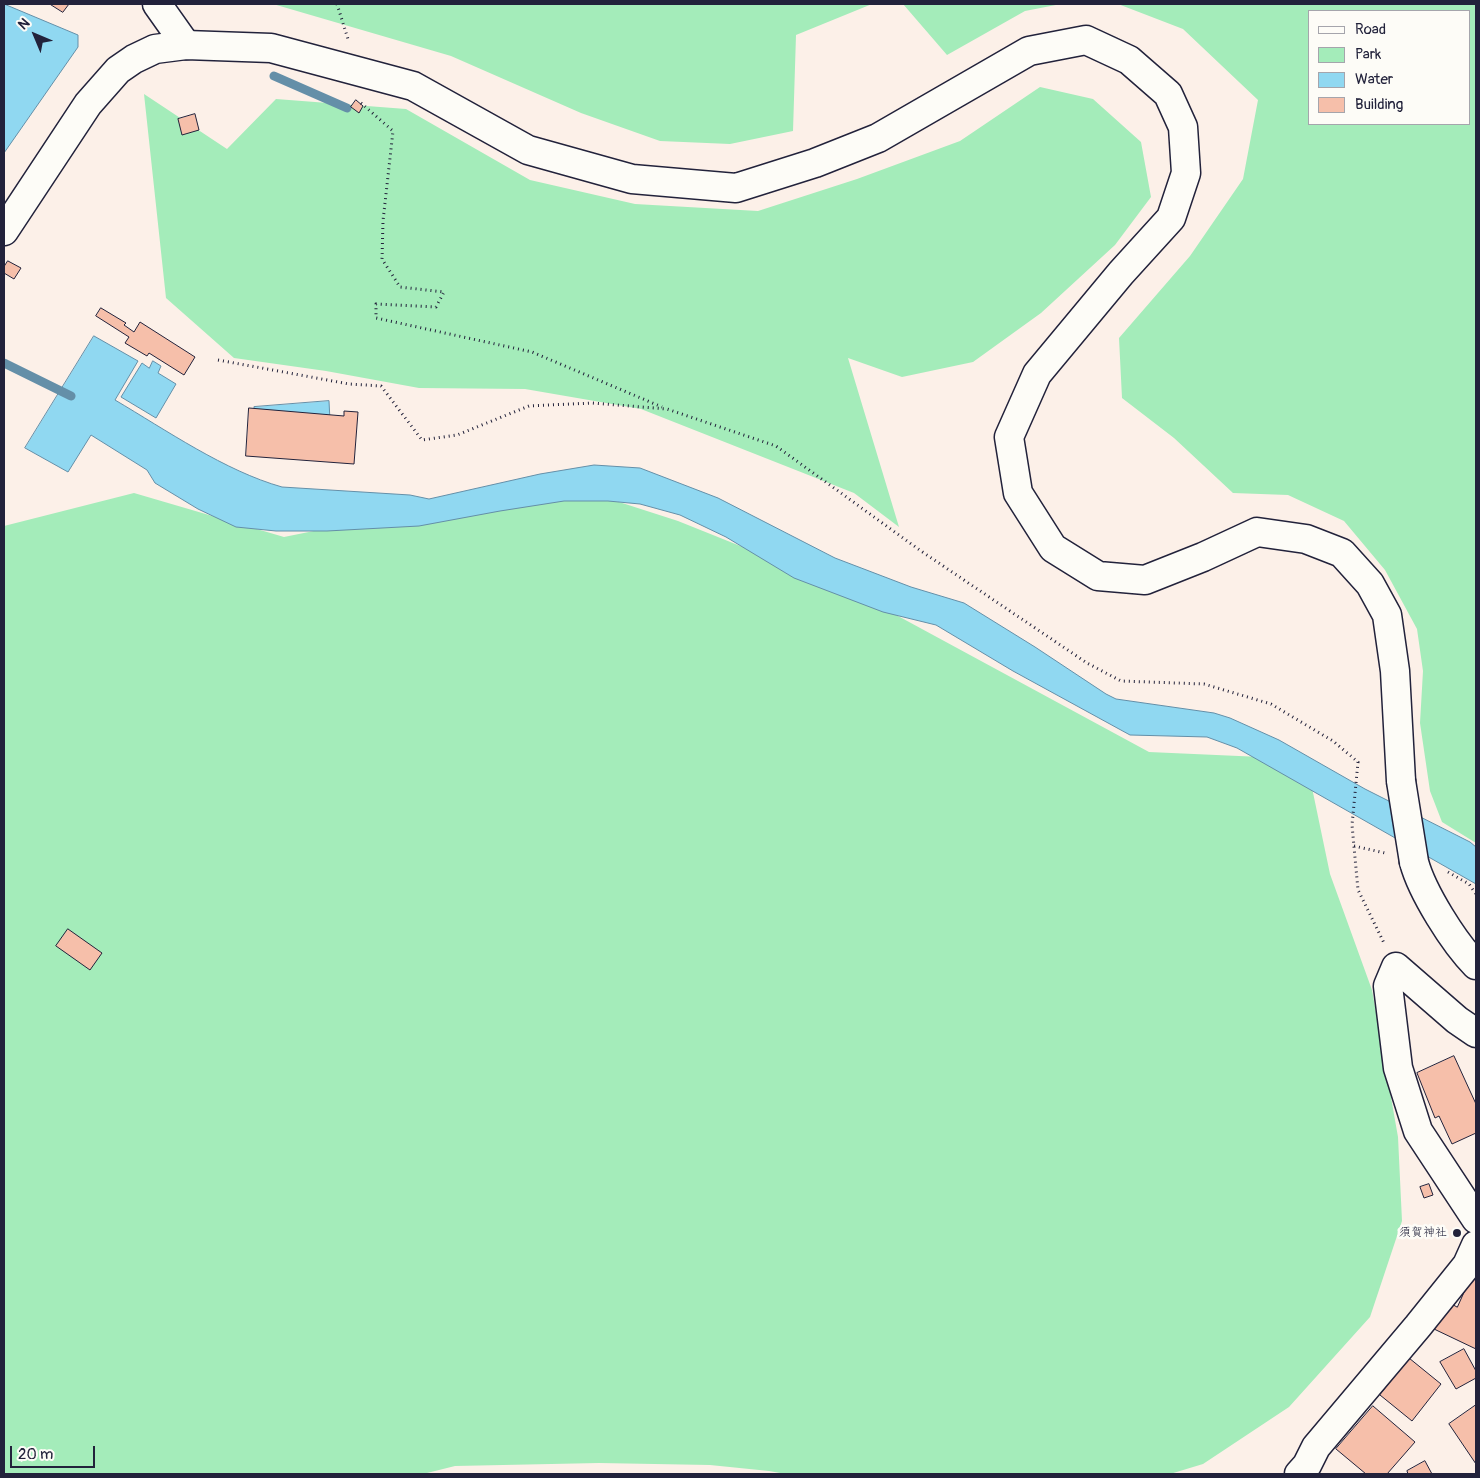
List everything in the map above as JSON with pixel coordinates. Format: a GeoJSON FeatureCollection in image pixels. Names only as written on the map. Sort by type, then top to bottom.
{"type":"FeatureCollection","features":[{"type":"Feature","properties":{"kind":"street"},"geometry":{"type":"LineString","coordinates":[[157,4],[186,45]]}},
{"type":"Feature","properties":{"kind":"street"},"geometry":{"type":"LineString","coordinates":[[4,231],[88,104],[118,70],[134,59],[155,50],[186,45],[271,48],[413,86],[528,150],[632,179],[736,188],[815,163],[878,138],[1029,51],[1086,40],[1129,60],[1168,94],[1183,127],[1186,172],[1171,218],[1121,272],[1037,374],[1008,437],[1018,493],[1053,548],[1098,576],[1145,580],[1203,557],[1257,532],[1306,539],[1342,553],[1370,584],[1387,615],[1395,671],[1401,781],[1417,873],[1440,918],[1476,964]]}},
{"type":"Feature","properties":{"kind":"street"},"geometry":{"type":"LineString","coordinates":[[1476,1033],[1457,1020],[1396,967],[1388,986],[1398,1068],[1418,1131],[1476,1219]]}},
{"type":"Feature","properties":{"kind":"street"},"geometry":{"type":"LineString","coordinates":[[1307,1471],[1316,1446],[1418,1326],[1466,1265],[1476,1245]]}},
{"type":"Feature","properties":{"kind":"path"},"geometry":{"type":"LineString","coordinates":[[359,101],[393,131],[383,221],[382,258],[400,287],[444,292],[436,307],[376,304],[376,318],[532,352],[667,409],[776,446],[921,551],[1087,663],[1121,682],[1204,684],[1271,704],[1333,741],[1358,762],[1352,825],[1358,890],[1396,967]]}},
{"type":"Feature","properties":{"kind":"path"},"geometry":{"type":"LineString","coordinates":[[218,360],[349,384],[381,386],[422,440],[457,435],[529,406],[592,402],[667,409]]}},
{"type":"Feature","properties":{"kind":"green space"},"geometry":{"type":"Polygon","coordinates":[[[273,4],[872,4],[796,35],[793,131],[730,144],[660,141],[581,113],[451,56],[273,4]]]}},
{"type":"Feature","properties":{"kind":"green space"},"geometry":{"type":"Polygon","coordinates":[[[903,4],[1061,4],[1025,11],[947,55],[903,4]]]}},
{"type":"Feature","properties":{"kind":"green space"},"geometry":{"type":"Polygon","coordinates":[[[1118,4],[1476,4],[1476,843],[1442,822],[1430,791],[1420,723],[1423,671],[1417,629],[1385,570],[1344,521],[1288,495],[1233,493],[1174,438],[1122,398],[1119,338],[1190,256],[1243,179],[1258,100],[1183,29],[1118,4]]]}},
{"type":"Feature","properties":{"kind":"green space"},"geometry":{"type":"Polygon","coordinates":[[[1040,87],[1093,99],[1141,142],[1151,197],[1115,245],[1041,313],[973,362],[902,377],[848,358],[899,527],[854,493],[641,409],[525,389],[419,388],[326,371],[234,358],[166,298],[144,94],[227,149],[276,99],[406,109],[530,180],[635,204],[758,211],[857,179],[960,141],[1040,87]]]}},
{"type":"Feature","properties":{"kind":"green space"},"geometry":{"type":"Polygon","coordinates":[[[557,482],[678,521],[850,590],[1149,752],[1306,759],[1330,874],[1372,990],[1398,1137],[1402,1221],[1370,1317],[1289,1407],[1203,1464],[1170,1474],[786,1474],[710,1465],[599,1463],[455,1466],[423,1474],[4,1474],[4,526],[134,493],[284,537],[557,482]]]}},
{"type":"Feature","properties":{"kind":"water"},"geometry":{"type":"Polygon","coordinates":[[[4,4],[78,35],[78,47],[4,153],[4,4]]]}},
{"type":"Feature","properties":{"kind":"water"},"geometry":{"type":"Polygon","coordinates":[[[94,336],[138,361],[115,400],[239,471],[282,487],[410,495],[429,499],[540,474],[594,465],[640,468],[718,498],[835,558],[911,587],[964,603],[1116,699],[1214,713],[1230,718],[1279,740],[1365,789],[1470,842],[1476,847],[1476,884],[1237,748],[1207,737],[1130,735],[1013,671],[936,625],[883,612],[794,578],[726,537],[680,515],[640,504],[608,501],[564,501],[419,526],[327,531],[276,531],[236,527],[198,509],[155,483],[147,470],[91,435],[68,472],[25,448],[94,336]]]}},
{"type":"Feature","properties":{"kind":"water"},"geometry":{"type":"Polygon","coordinates":[[[153,361],[161,366],[158,373],[176,384],[156,418],[121,397],[142,363],[149,368],[153,361]]]}},
{"type":"Feature","properties":{"kind":"water"},"geometry":{"type":"Polygon","coordinates":[[[329,401],[331,440],[256,444],[254,407],[329,401]]]}},
{"type":"Feature","properties":{"kind":"building"},"geometry":{"type":"Polygon","coordinates":[[[50,4],[69,4],[63,12],[50,4]]]}},
{"type":"Feature","properties":{"kind":"building"},"geometry":{"type":"Polygon","coordinates":[[[356,100],[363,106],[359,113],[351,107],[356,100]]]}},
{"type":"Feature","properties":{"kind":"building"},"geometry":{"type":"Polygon","coordinates":[[[195,114],[199,130],[182,135],[178,119],[195,114]]]}},
{"type":"Feature","properties":{"kind":"building"},"geometry":{"type":"Polygon","coordinates":[[[8,261],[21,268],[14,279],[4,273],[4,267],[8,261]]]}},
{"type":"Feature","properties":{"kind":"building"},"geometry":{"type":"Polygon","coordinates":[[[101,308],[126,323],[124,325],[134,332],[140,322],[195,357],[184,375],[149,353],[147,356],[125,343],[129,337],[96,316],[101,308]]]}},
{"type":"Feature","properties":{"kind":"building"},"geometry":{"type":"Polygon","coordinates":[[[249,408],[344,416],[344,411],[358,412],[354,464],[246,456],[249,408]]]}},
{"type":"Feature","properties":{"kind":"building"},"geometry":{"type":"Polygon","coordinates":[[[68,929],[102,953],[90,970],[56,946],[68,929]]]}},
{"type":"Feature","properties":{"kind":"building"},"geometry":{"type":"Polygon","coordinates":[[[1454,1056],[1476,1104],[1476,1133],[1452,1144],[1439,1116],[1435,1118],[1417,1073],[1454,1056]]]}},
{"type":"Feature","properties":{"kind":"building"},"geometry":{"type":"Polygon","coordinates":[[[1429,1184],[1433,1195],[1424,1198],[1420,1187],[1429,1184]]]}},
{"type":"Feature","properties":{"kind":"building"},"geometry":{"type":"Polygon","coordinates":[[[1476,1266],[1476,1349],[1434,1329],[1448,1302],[1457,1307],[1476,1266]]]}},
{"type":"Feature","properties":{"kind":"building"},"geometry":{"type":"Polygon","coordinates":[[[1464,1349],[1476,1371],[1476,1378],[1456,1389],[1440,1362],[1464,1349]]]}},
{"type":"Feature","properties":{"kind":"building"},"geometry":{"type":"Polygon","coordinates":[[[1409,1358],[1441,1384],[1412,1421],[1380,1395],[1409,1358]]]}},
{"type":"Feature","properties":{"kind":"building"},"geometry":{"type":"Polygon","coordinates":[[[1476,1405],[1476,1464],[1449,1424],[1476,1405]]]}},
{"type":"Feature","properties":{"kind":"building"},"geometry":{"type":"Polygon","coordinates":[[[1373,1406],[1415,1442],[1387,1474],[1366,1474],[1336,1449],[1373,1406]]]}},
{"type":"Feature","properties":{"kind":"building"},"geometry":{"type":"Polygon","coordinates":[[[1425,1461],[1432,1474],[1408,1474],[1407,1471],[1425,1461]]]}},
{"type":"Feature","properties":{"kind":"waterway"},"geometry":{"type":"LineString","coordinates":[[274,76],[347,108]]}},
{"type":"Feature","properties":{"kind":"waterway"},"geometry":{"type":"LineString","coordinates":[[4,363],[71,396]]}},
{"type":"Feature","properties":{"kind":"place","name":"須賀神社"},"geometry":{"type":"Point","coordinates":[1457,1233]}}]}
